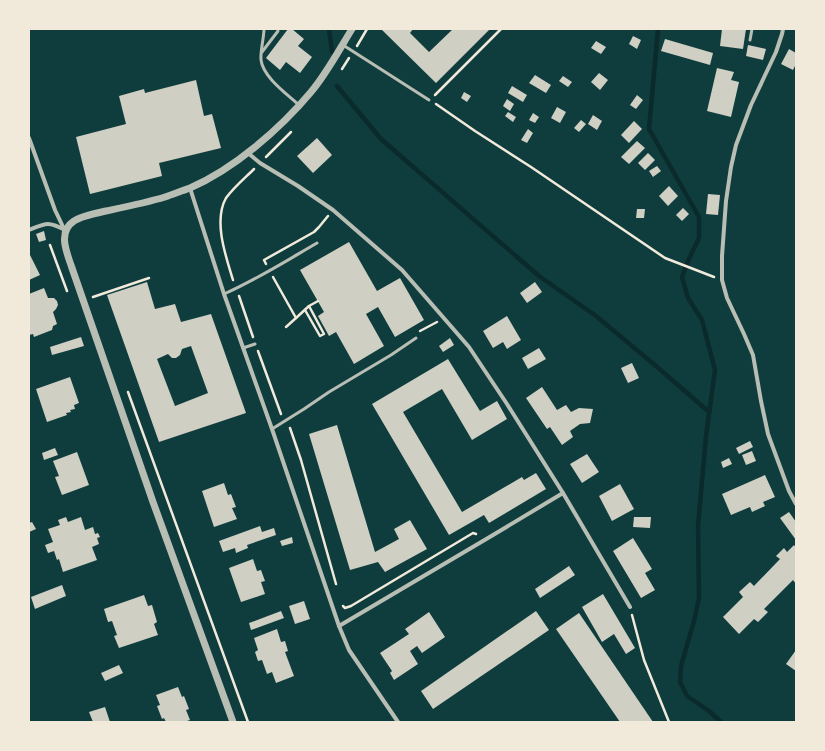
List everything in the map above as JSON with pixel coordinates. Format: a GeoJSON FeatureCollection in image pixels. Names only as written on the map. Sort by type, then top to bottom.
{"type":"FeatureCollection","features":[{"type":"Feature","properties":{"kind":"street"},"geometry":{"type":"LineString","coordinates":[[234,722],[153,502],[83,299],[65,245],[65,231],[74,221],[90,215],[156,199],[190,188],[224,170],[248,153],[273,131],[311,92],[352,29]]}},
{"type":"Feature","properties":{"kind":"street"},"geometry":{"type":"LineString","coordinates":[[782,29],[782,34],[776,52],[736,144],[726,201],[722,256],[722,280],[727,298],[752,355],[768,434],[789,491],[796,504]]}},
{"type":"Feature","properties":{"kind":"street"},"geometry":{"type":"LineString","coordinates":[[29,138],[55,210],[65,231]]}},
{"type":"Feature","properties":{"kind":"street"},"geometry":{"type":"LineString","coordinates":[[248,153],[260,163],[315,197],[351,224],[402,270],[469,347],[563,493],[630,607]]}},
{"type":"Feature","properties":{"kind":"street"},"geometry":{"type":"LineString","coordinates":[[190,188],[224,294],[339,626],[349,650],[398,722]]}},
{"type":"Feature","properties":{"kind":"street"},"geometry":{"type":"LineString","coordinates":[[29,230],[45,223],[56,225],[65,231]]}},
{"type":"Feature","properties":{"kind":"street"},"geometry":{"type":"LineString","coordinates":[[339,626],[563,493]]}},
{"type":"Feature","properties":{"kind":"lane"},"geometry":{"type":"LineString","coordinates":[[264,29],[261,61],[267,74],[299,105]]}},
{"type":"Feature","properties":{"kind":"lane"},"geometry":{"type":"LineString","coordinates":[[750,40],[752,29]]}},
{"type":"Feature","properties":{"kind":"lane"},"geometry":{"type":"LineString","coordinates":[[262,52],[278,31]]}},
{"type":"Feature","properties":{"kind":"lane"},"geometry":{"type":"LineString","coordinates":[[343,45],[429,100]]}},
{"type":"Feature","properties":{"kind":"lane"},"geometry":{"type":"LineString","coordinates":[[224,294],[269,271],[317,243]]}},
{"type":"Feature","properties":{"kind":"lane"},"geometry":{"type":"LineString","coordinates":[[272,429],[416,338]]}},
{"type":"Feature","properties":{"kind":"lane"},"geometry":{"type":"LineString","coordinates":[[243,348],[255,344]]}},
{"type":"Feature","properties":{"kind":"path"},"geometry":{"type":"LineString","coordinates":[[341,71],[367,29]]}},
{"type":"Feature","properties":{"kind":"path"},"geometry":{"type":"LineString","coordinates":[[501,29],[429,100],[665,258],[722,280]]}},
{"type":"Feature","properties":{"kind":"path"},"geometry":{"type":"LineString","coordinates":[[295,126],[282,142],[231,191],[225,200],[222,209],[222,240],[236,289],[255,344],[284,421],[290,428],[301,460],[336,585]]}},
{"type":"Feature","properties":{"kind":"path"},"geometry":{"type":"LineString","coordinates":[[83,299],[95,297],[150,278]]}},
{"type":"Feature","properties":{"kind":"path"},"geometry":{"type":"LineString","coordinates":[[296,318],[309,306],[318,301]]}},
{"type":"Feature","properties":{"kind":"path"},"geometry":{"type":"LineString","coordinates":[[305,310],[320,336],[324,334],[309,306]]}},
{"type":"Feature","properties":{"kind":"path"},"geometry":{"type":"LineString","coordinates":[[416,338],[421,330],[444,318]]}},
{"type":"Feature","properties":{"kind":"path"},"geometry":{"type":"LineString","coordinates":[[128,391],[248,722]]}},
{"type":"Feature","properties":{"kind":"path"},"geometry":{"type":"LineString","coordinates":[[342,606],[345,608],[352,606],[473,533],[488,538]]}},
{"type":"Feature","properties":{"kind":"path"},"geometry":{"type":"LineString","coordinates":[[630,607],[644,660],[669,722]]}},
{"type":"Feature","properties":{"kind":"building"},"geometry":{"type":"Polygon","coordinates":[[[288,29],[292,29],[304,39],[298,46],[312,57],[300,73],[286,62],[280,70],[266,58],[288,29]]]}},
{"type":"Feature","properties":{"kind":"building"},"geometry":{"type":"Polygon","coordinates":[[[381,29],[413,29],[410,33],[429,52],[453,29],[490,29],[436,83],[381,29]]]}},
{"type":"Feature","properties":{"kind":"building"},"geometry":{"type":"Polygon","coordinates":[[[722,29],[746,29],[743,49],[720,46],[722,29]]]}},
{"type":"Feature","properties":{"kind":"building"},"geometry":{"type":"Polygon","coordinates":[[[633,36],[641,40],[637,49],[629,44],[633,36]]]}},
{"type":"Feature","properties":{"kind":"building"},"geometry":{"type":"Polygon","coordinates":[[[665,39],[713,53],[710,65],[661,51],[665,39]]]}},
{"type":"Feature","properties":{"kind":"building"},"geometry":{"type":"Polygon","coordinates":[[[596,41],[606,47],[601,54],[591,48],[596,41]]]}},
{"type":"Feature","properties":{"kind":"building"},"geometry":{"type":"Polygon","coordinates":[[[748,45],[766,49],[763,60],[746,56],[748,45]]]}},
{"type":"Feature","properties":{"kind":"building"},"geometry":{"type":"Polygon","coordinates":[[[789,49],[796,53],[796,64],[793,70],[781,64],[789,49]]]}},
{"type":"Feature","properties":{"kind":"building"},"geometry":{"type":"Polygon","coordinates":[[[717,68],[734,72],[731,80],[739,82],[731,117],[707,111],[717,68]]]}},
{"type":"Feature","properties":{"kind":"building"},"geometry":{"type":"Polygon","coordinates":[[[599,73],[608,80],[600,90],[591,82],[599,73]]]}},
{"type":"Feature","properties":{"kind":"building"},"geometry":{"type":"Polygon","coordinates":[[[535,75],[551,85],[546,93],[529,83],[535,75]]]}},
{"type":"Feature","properties":{"kind":"building"},"geometry":{"type":"Polygon","coordinates":[[[563,76],[572,82],[568,87],[559,81],[563,76]]]}},
{"type":"Feature","properties":{"kind":"building"},"geometry":{"type":"Polygon","coordinates":[[[196,80],[204,116],[212,114],[221,148],[159,163],[162,176],[90,194],[76,137],[126,124],[119,96],[144,89],[145,93],[196,80]]]}},
{"type":"Feature","properties":{"kind":"building"},"geometry":{"type":"Polygon","coordinates":[[[512,86],[527,95],[523,102],[508,93],[512,86]]]}},
{"type":"Feature","properties":{"kind":"building"},"geometry":{"type":"Polygon","coordinates":[[[464,92],[471,96],[467,102],[461,98],[464,92]]]}},
{"type":"Feature","properties":{"kind":"building"},"geometry":{"type":"Polygon","coordinates":[[[637,95],[643,100],[636,109],[630,105],[637,95]]]}},
{"type":"Feature","properties":{"kind":"building"},"geometry":{"type":"Polygon","coordinates":[[[507,99],[514,104],[510,111],[503,106],[507,99]]]}},
{"type":"Feature","properties":{"kind":"building"},"geometry":{"type":"Polygon","coordinates":[[[557,107],[566,112],[560,123],[551,118],[557,107]]]}},
{"type":"Feature","properties":{"kind":"building"},"geometry":{"type":"Polygon","coordinates":[[[508,112],[516,117],[513,122],[505,116],[508,112]]]}},
{"type":"Feature","properties":{"kind":"building"},"geometry":{"type":"Polygon","coordinates":[[[533,113],[539,117],[535,123],[529,120],[533,113]]]}},
{"type":"Feature","properties":{"kind":"building"},"geometry":{"type":"Polygon","coordinates":[[[593,115],[602,121],[597,130],[588,124],[593,115]]]}},
{"type":"Feature","properties":{"kind":"building"},"geometry":{"type":"Polygon","coordinates":[[[581,120],[586,124],[579,132],[574,128],[581,120]]]}},
{"type":"Feature","properties":{"kind":"building"},"geometry":{"type":"Polygon","coordinates":[[[634,121],[642,129],[629,143],[621,135],[634,121]]]}},
{"type":"Feature","properties":{"kind":"building"},"geometry":{"type":"Polygon","coordinates":[[[528,129],[533,133],[527,143],[521,140],[528,129]]]}},
{"type":"Feature","properties":{"kind":"building"},"geometry":{"type":"Polygon","coordinates":[[[317,138],[332,155],[313,173],[297,156],[317,138]]]}},
{"type":"Feature","properties":{"kind":"building"},"geometry":{"type":"Polygon","coordinates":[[[637,141],[645,148],[629,164],[621,157],[637,141]]]}},
{"type":"Feature","properties":{"kind":"building"},"geometry":{"type":"Polygon","coordinates":[[[648,153],[655,160],[645,170],[638,163],[648,153]]]}},
{"type":"Feature","properties":{"kind":"building"},"geometry":{"type":"Polygon","coordinates":[[[657,166],[661,171],[653,177],[649,171],[657,166]]]}},
{"type":"Feature","properties":{"kind":"building"},"geometry":{"type":"Polygon","coordinates":[[[669,186],[678,196],[668,206],[659,196],[669,186]]]}},
{"type":"Feature","properties":{"kind":"building"},"geometry":{"type":"Polygon","coordinates":[[[708,194],[720,195],[718,215],[706,214],[708,194]]]}},
{"type":"Feature","properties":{"kind":"building"},"geometry":{"type":"Polygon","coordinates":[[[683,208],[689,214],[682,221],[676,215],[683,208]]]}},
{"type":"Feature","properties":{"kind":"building"},"geometry":{"type":"Polygon","coordinates":[[[637,209],[645,209],[644,218],[636,218],[637,209]]]}},
{"type":"Feature","properties":{"kind":"building"},"geometry":{"type":"Polygon","coordinates":[[[44,231],[46,240],[39,242],[36,234],[44,231]]]}},
{"type":"Feature","properties":{"kind":"building"},"geometry":{"type":"Polygon","coordinates":[[[349,242],[377,291],[400,278],[424,320],[395,337],[378,307],[366,314],[384,346],[354,364],[336,332],[329,336],[318,316],[324,312],[300,270],[349,242]]]}},
{"type":"Feature","properties":{"kind":"building"},"geometry":{"type":"Polygon","coordinates":[[[29,253],[40,275],[29,280],[29,253]]]}},
{"type":"Feature","properties":{"kind":"building"},"geometry":{"type":"Polygon","coordinates":[[[147,282],[155,309],[175,304],[181,322],[211,314],[246,413],[159,442],[107,295],[147,282]],[[191,346],[182,349],[180,355],[176,358],[172,358],[168,354],[157,359],[175,406],[208,393],[191,346]]]}},
{"type":"Feature","properties":{"kind":"building"},"geometry":{"type":"Polygon","coordinates":[[[535,282],[542,292],[527,303],[520,293],[535,282]]]}},
{"type":"Feature","properties":{"kind":"building"},"geometry":{"type":"Polygon","coordinates":[[[44,288],[48,298],[54,298],[57,301],[58,305],[53,312],[57,324],[53,326],[52,330],[34,337],[33,334],[29,335],[29,294],[44,288]]]}},
{"type":"Feature","properties":{"kind":"building"},"geometry":{"type":"Polygon","coordinates":[[[507,316],[521,340],[507,349],[503,342],[493,348],[483,331],[507,316]]]}},
{"type":"Feature","properties":{"kind":"building"},"geometry":{"type":"Polygon","coordinates":[[[81,337],[84,346],[52,355],[50,347],[81,337]]]}},
{"type":"Feature","properties":{"kind":"building"},"geometry":{"type":"Polygon","coordinates":[[[450,338],[454,345],[443,352],[439,346],[450,338]]]}},
{"type":"Feature","properties":{"kind":"building"},"geometry":{"type":"Polygon","coordinates":[[[539,348],[546,359],[528,369],[522,358],[539,348]]]}},
{"type":"Feature","properties":{"kind":"building"},"geometry":{"type":"Polygon","coordinates":[[[448,359],[480,411],[497,401],[507,419],[472,440],[442,389],[403,412],[462,512],[522,477],[524,480],[536,473],[546,489],[489,523],[484,515],[449,535],[372,404],[448,359]]]}},
{"type":"Feature","properties":{"kind":"building"},"geometry":{"type":"Polygon","coordinates":[[[632,363],[639,378],[628,383],[621,368],[632,363]]]}},
{"type":"Feature","properties":{"kind":"building"},"geometry":{"type":"Polygon","coordinates":[[[70,377],[79,403],[74,405],[75,409],[66,413],[67,415],[47,422],[36,389],[70,377]]]}},
{"type":"Feature","properties":{"kind":"building"},"geometry":{"type":"Polygon","coordinates":[[[542,387],[557,410],[566,405],[571,412],[579,408],[593,409],[590,423],[580,424],[570,431],[573,437],[562,445],[550,427],[547,429],[526,398],[542,387]]]}},
{"type":"Feature","properties":{"kind":"building"},"geometry":{"type":"Polygon","coordinates":[[[337,425],[375,552],[399,539],[394,529],[410,520],[427,549],[385,572],[378,562],[350,570],[309,434],[337,425]]]}},
{"type":"Feature","properties":{"kind":"building"},"geometry":{"type":"Polygon","coordinates":[[[750,441],[753,447],[739,454],[736,448],[750,441]]]}},
{"type":"Feature","properties":{"kind":"building"},"geometry":{"type":"Polygon","coordinates":[[[55,448],[58,455],[44,460],[42,453],[55,448]]]}},
{"type":"Feature","properties":{"kind":"building"},"geometry":{"type":"Polygon","coordinates":[[[752,451],[756,461],[746,465],[742,455],[752,451]]]}},
{"type":"Feature","properties":{"kind":"building"},"geometry":{"type":"Polygon","coordinates":[[[77,452],[89,485],[62,495],[55,477],[59,476],[53,461],[77,452]]]}},
{"type":"Feature","properties":{"kind":"building"},"geometry":{"type":"Polygon","coordinates":[[[587,454],[599,472],[582,483],[570,464],[587,454]]]}},
{"type":"Feature","properties":{"kind":"building"},"geometry":{"type":"Polygon","coordinates":[[[729,458],[732,464],[723,468],[721,462],[729,458]]]}},
{"type":"Feature","properties":{"kind":"building"},"geometry":{"type":"Polygon","coordinates":[[[765,475],[775,497],[763,502],[765,506],[752,512],[750,507],[731,515],[722,494],[765,475]]]}},
{"type":"Feature","properties":{"kind":"building"},"geometry":{"type":"Polygon","coordinates":[[[224,483],[228,495],[231,494],[236,507],[232,508],[237,519],[214,527],[202,491],[224,483]]]}},
{"type":"Feature","properties":{"kind":"building"},"geometry":{"type":"Polygon","coordinates":[[[620,484],[634,509],[612,521],[599,496],[620,484]]]}},
{"type":"Feature","properties":{"kind":"building"},"geometry":{"type":"Polygon","coordinates":[[[789,512],[796,522],[796,540],[780,518],[789,512]]]}},
{"type":"Feature","properties":{"kind":"building"},"geometry":{"type":"Polygon","coordinates":[[[66,517],[68,522],[81,517],[85,530],[93,527],[95,534],[98,533],[100,537],[97,538],[99,544],[92,547],[97,560],[63,572],[59,559],[57,560],[54,551],[48,553],[45,545],[53,542],[48,529],[60,525],[58,520],[66,517]]]}},
{"type":"Feature","properties":{"kind":"building"},"geometry":{"type":"Polygon","coordinates":[[[634,517],[651,517],[650,528],[633,527],[634,517]]]}},
{"type":"Feature","properties":{"kind":"building"},"geometry":{"type":"Polygon","coordinates":[[[32,522],[36,529],[29,532],[29,523],[32,522]]]}},
{"type":"Feature","properties":{"kind":"building"},"geometry":{"type":"Polygon","coordinates":[[[260,526],[262,532],[274,528],[276,535],[247,545],[248,548],[236,553],[235,548],[223,552],[219,541],[260,526]]]}},
{"type":"Feature","properties":{"kind":"building"},"geometry":{"type":"Polygon","coordinates":[[[292,537],[293,543],[282,546],[280,541],[292,537]]]}},
{"type":"Feature","properties":{"kind":"building"},"geometry":{"type":"Polygon","coordinates":[[[633,538],[652,569],[645,573],[655,590],[641,598],[613,551],[633,538]]]}},
{"type":"Feature","properties":{"kind":"building"},"geometry":{"type":"Polygon","coordinates":[[[794,545],[796,548],[796,584],[793,580],[764,609],[768,612],[758,622],[754,619],[739,634],[723,617],[743,597],[739,592],[750,582],[754,586],[780,559],[776,556],[784,548],[787,552],[794,545]]]}},
{"type":"Feature","properties":{"kind":"building"},"geometry":{"type":"Polygon","coordinates":[[[253,559],[257,571],[261,570],[265,581],[261,582],[265,594],[241,602],[229,568],[253,559]]]}},
{"type":"Feature","properties":{"kind":"building"},"geometry":{"type":"Polygon","coordinates":[[[569,566],[575,575],[540,598],[535,589],[569,566]]]}},
{"type":"Feature","properties":{"kind":"building"},"geometry":{"type":"Polygon","coordinates":[[[62,585],[66,596],[35,609],[31,597],[62,585]]]}},
{"type":"Feature","properties":{"kind":"building"},"geometry":{"type":"Polygon","coordinates":[[[603,594],[635,648],[626,654],[614,634],[602,642],[582,607],[603,594]]]}},
{"type":"Feature","properties":{"kind":"building"},"geometry":{"type":"Polygon","coordinates":[[[144,595],[148,606],[152,605],[157,622],[154,624],[158,635],[119,648],[114,636],[117,635],[112,621],[108,622],[104,609],[144,595]]]}},
{"type":"Feature","properties":{"kind":"building"},"geometry":{"type":"Polygon","coordinates":[[[304,601],[310,619],[295,624],[289,606],[304,601]]]}},
{"type":"Feature","properties":{"kind":"building"},"geometry":{"type":"Polygon","coordinates":[[[281,611],[284,618],[251,630],[249,623],[281,611]]]}},
{"type":"Feature","properties":{"kind":"building"},"geometry":{"type":"Polygon","coordinates":[[[536,611],[549,630],[433,709],[421,691],[536,611]]]}},
{"type":"Feature","properties":{"kind":"building"},"geometry":{"type":"Polygon","coordinates":[[[429,612],[445,637],[422,653],[417,646],[410,651],[418,664],[394,680],[390,673],[392,671],[380,653],[409,634],[405,629],[429,612]]]}},
{"type":"Feature","properties":{"kind":"building"},"geometry":{"type":"Polygon","coordinates":[[[579,613],[653,722],[620,722],[556,629],[579,613]]]}},
{"type":"Feature","properties":{"kind":"building"},"geometry":{"type":"Polygon","coordinates":[[[277,629],[281,642],[285,641],[288,651],[285,652],[294,676],[276,683],[272,672],[267,674],[262,660],[258,661],[255,652],[258,650],[254,638],[277,629]]]}},
{"type":"Feature","properties":{"kind":"building"},"geometry":{"type":"Polygon","coordinates":[[[796,650],[796,671],[786,664],[796,650]]]}},
{"type":"Feature","properties":{"kind":"building"},"geometry":{"type":"Polygon","coordinates":[[[119,665],[123,673],[105,681],[101,673],[119,665]]]}},
{"type":"Feature","properties":{"kind":"building"},"geometry":{"type":"Polygon","coordinates":[[[178,687],[182,697],[184,696],[189,709],[186,710],[190,720],[187,722],[166,722],[164,718],[162,719],[157,706],[160,705],[156,695],[178,687]]]}},
{"type":"Feature","properties":{"kind":"building"},"geometry":{"type":"Polygon","coordinates":[[[105,707],[110,722],[93,722],[89,712],[105,707]]]}},
{"type":"Feature","properties":{"kind":"waterway"},"geometry":{"type":"LineString","coordinates":[[329,29],[332,52]]}},
{"type":"Feature","properties":{"kind":"waterway"},"geometry":{"type":"LineString","coordinates":[[658,29],[649,129],[699,217],[699,238],[682,277],[688,298],[702,320],[715,370],[706,436],[698,526],[699,598],[681,666],[680,682],[687,696],[709,711],[721,722]]}},
{"type":"Feature","properties":{"kind":"waterway"},"geometry":{"type":"LineString","coordinates":[[337,86],[381,139],[539,276],[596,316],[709,412]]}}]}
